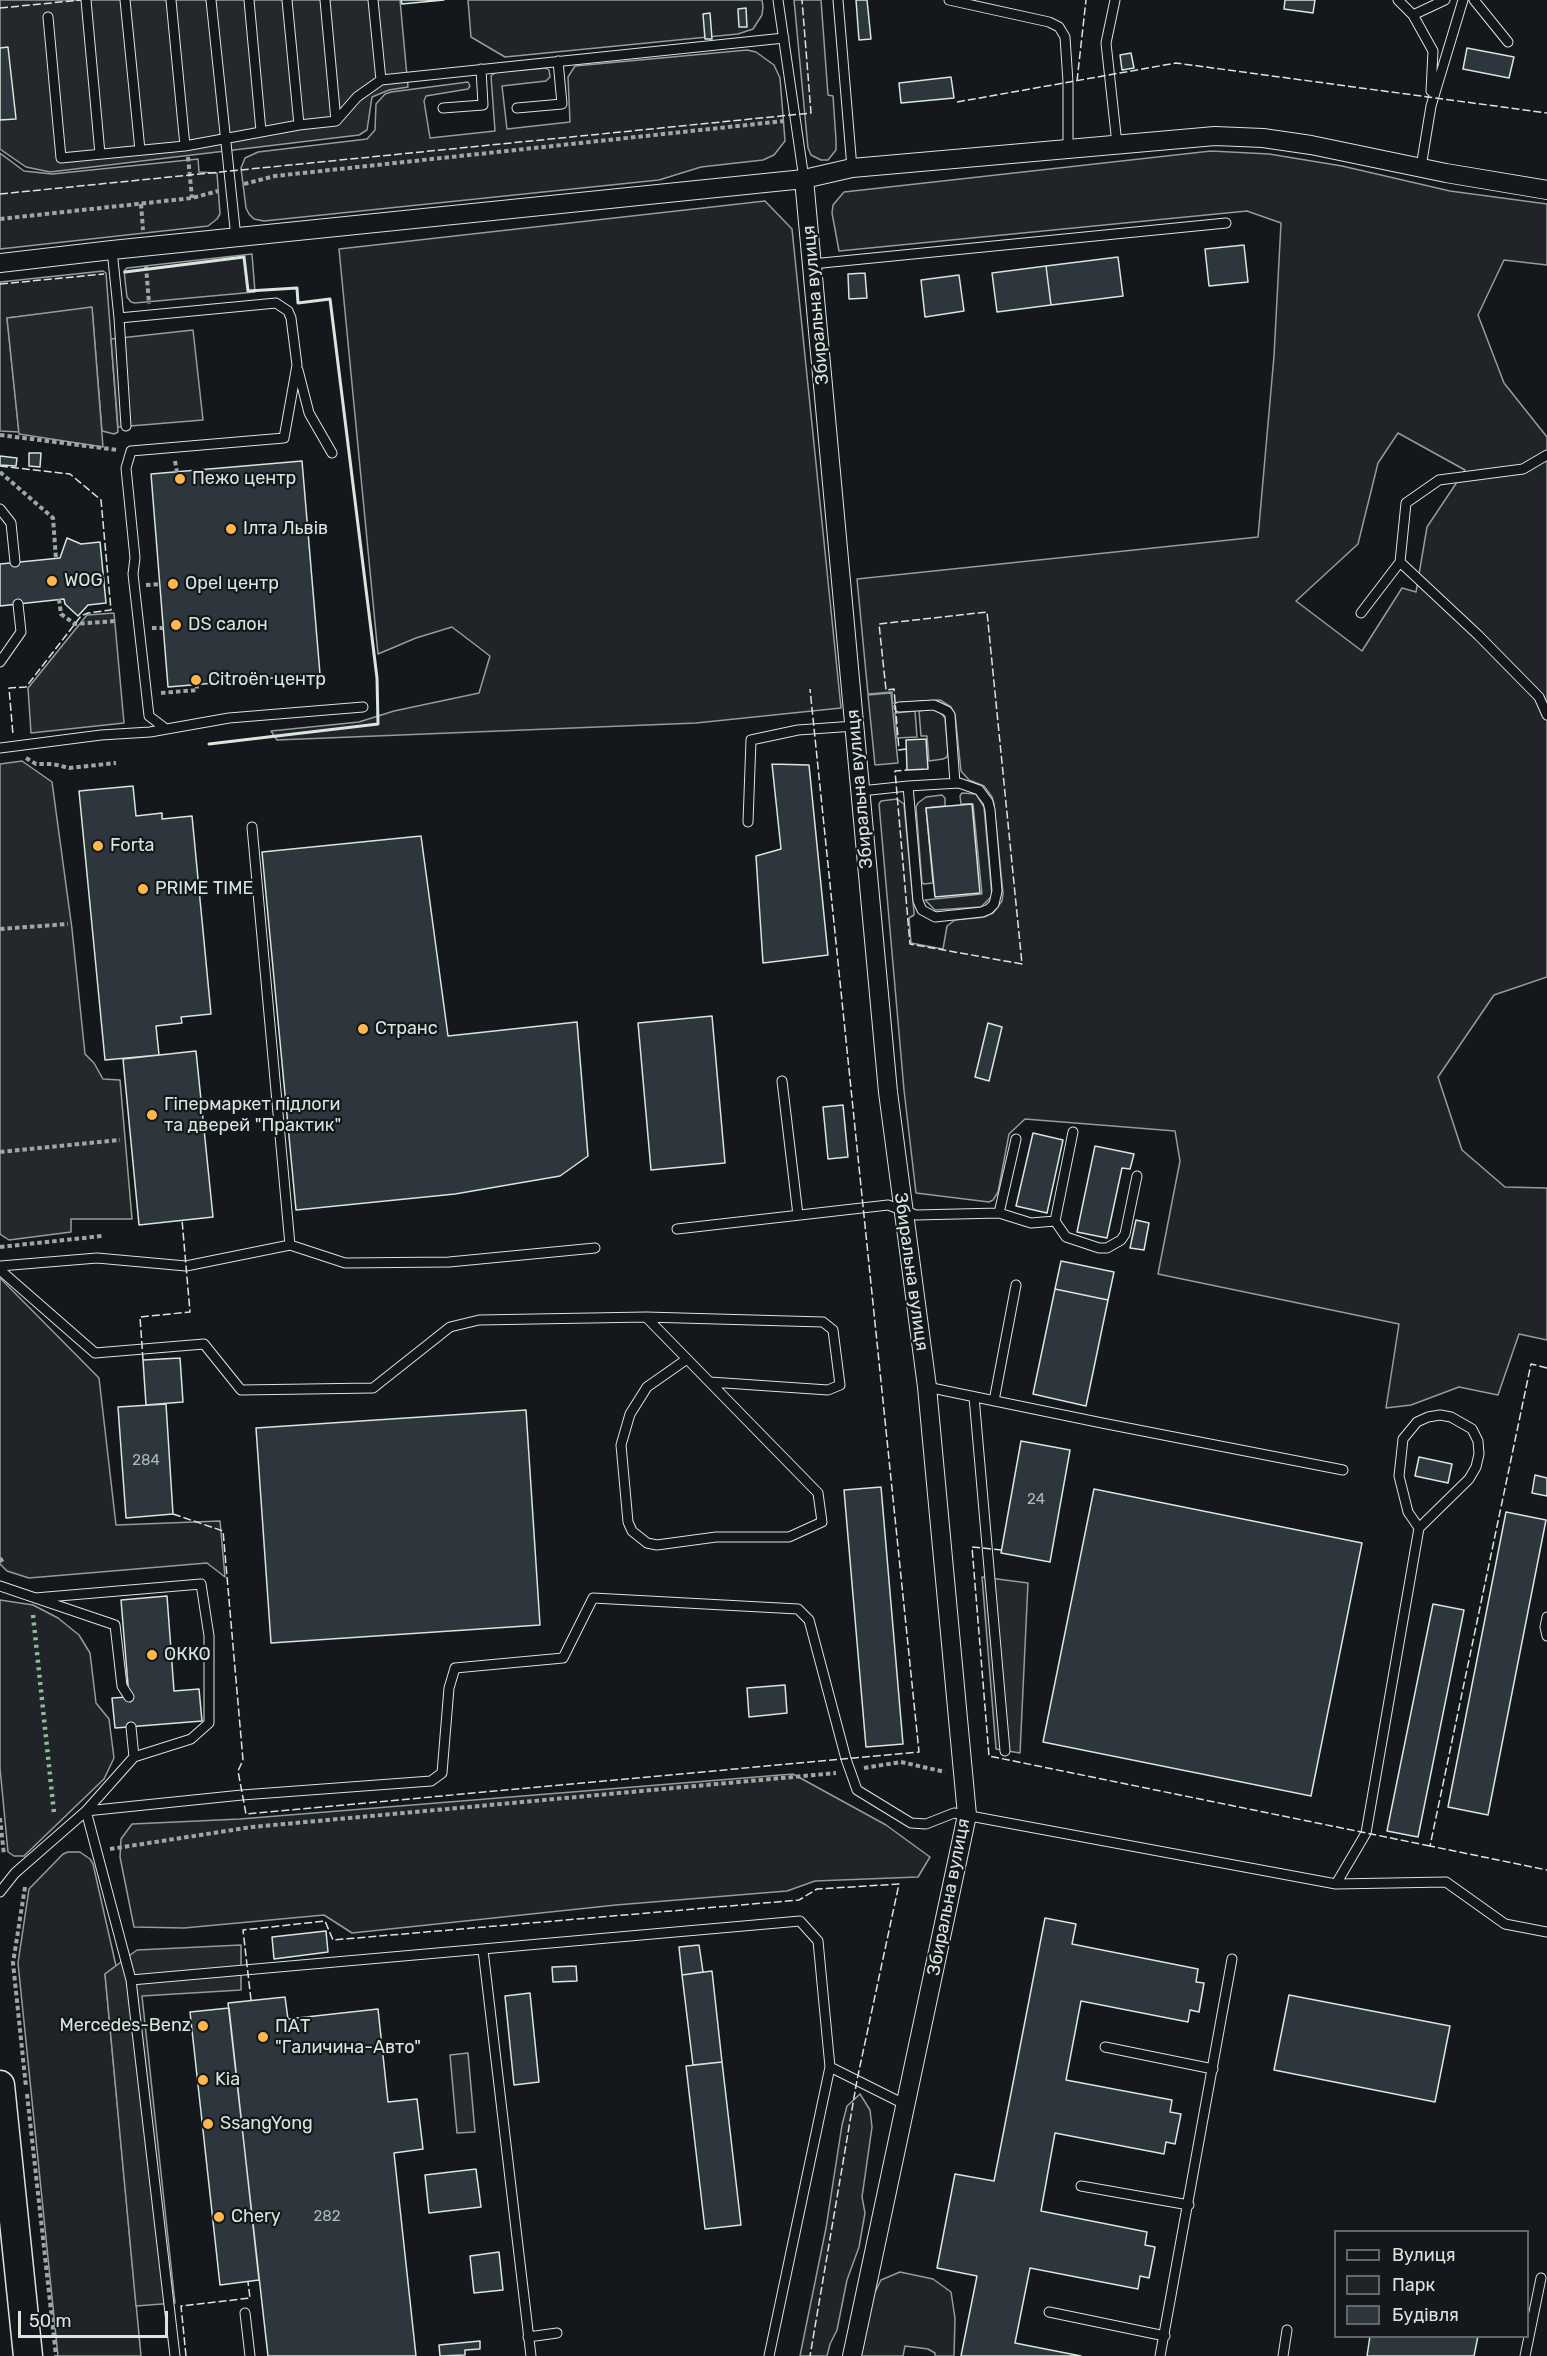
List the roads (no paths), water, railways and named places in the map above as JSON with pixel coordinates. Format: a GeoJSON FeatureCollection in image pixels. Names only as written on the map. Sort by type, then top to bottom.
{"type":"FeatureCollection","features":[{"type":"Feature","properties":{"kind":"main road"},"geometry":{"type":"LineString","coordinates":[[0,2085],[28,2356]]}},
{"type":"Feature","properties":{"kind":"street"},"geometry":{"type":"LineString","coordinates":[[0,264],[112,250],[804,179],[852,168],[1205,137],[1263,138],[1311,145],[1547,190]]}},
{"type":"Feature","properties":{"kind":"street","name":"Збиральна вулиця"},"geometry":{"type":"LineString","coordinates":[[804,179],[888,1092],[927,1387],[967,1815],[852,2356]]}},
{"type":"Feature","properties":{"kind":"lane"},"geometry":{"type":"LineString","coordinates":[[86,0],[100,154]]}},
{"type":"Feature","properties":{"kind":"lane"},"geometry":{"type":"LineString","coordinates":[[125,0],[140,150]]}},
{"type":"Feature","properties":{"kind":"lane"},"geometry":{"type":"LineString","coordinates":[[171,0],[185,146]]}},
{"type":"Feature","properties":{"kind":"lane"},"geometry":{"type":"LineString","coordinates":[[211,0],[236,238]]}},
{"type":"Feature","properties":{"kind":"lane"},"geometry":{"type":"LineString","coordinates":[[249,0],[261,131]]}},
{"type":"Feature","properties":{"kind":"lane"},"geometry":{"type":"LineString","coordinates":[[287,0],[299,124]]}},
{"type":"Feature","properties":{"kind":"lane"},"geometry":{"type":"LineString","coordinates":[[325,0],[336,121]]}},
{"type":"Feature","properties":{"kind":"lane"},"geometry":{"type":"LineString","coordinates":[[373,0],[381,80]]}},
{"type":"Feature","properties":{"kind":"lane"},"geometry":{"type":"LineString","coordinates":[[778,0],[804,179]]}},
{"type":"Feature","properties":{"kind":"lane"},"geometry":{"type":"LineString","coordinates":[[838,0],[852,168]]}},
{"type":"Feature","properties":{"kind":"lane"},"geometry":{"type":"LineString","coordinates":[[949,0],[1049,22],[1059,27],[1065,37],[1068,149]]}},
{"type":"Feature","properties":{"kind":"lane"},"geometry":{"type":"LineString","coordinates":[[1114,0],[1106,43],[1117,144]]}},
{"type":"Feature","properties":{"kind":"lane"},"geometry":{"type":"LineString","coordinates":[[1398,0],[1413,15],[1433,51],[1431,106]]}},
{"type":"Feature","properties":{"kind":"lane"},"geometry":{"type":"LineString","coordinates":[[1413,15],[1445,0]]}},
{"type":"Feature","properties":{"kind":"lane"},"geometry":{"type":"LineString","coordinates":[[1420,167],[1431,106],[1463,0]]}},
{"type":"Feature","properties":{"kind":"lane"},"geometry":{"type":"LineString","coordinates":[[1474,0],[1508,42]]}},
{"type":"Feature","properties":{"kind":"lane"},"geometry":{"type":"LineString","coordinates":[[48,17],[62,158],[185,146],[299,124],[336,121],[357,97],[381,80],[784,38]]}},
{"type":"Feature","properties":{"kind":"lane"},"geometry":{"type":"LineString","coordinates":[[517,108],[561,104],[558,61]]}},
{"type":"Feature","properties":{"kind":"lane"},"geometry":{"type":"LineString","coordinates":[[443,108],[483,105],[481,69]]}},
{"type":"Feature","properties":{"kind":"lane"},"geometry":{"type":"LineString","coordinates":[[812,264],[1226,223]]}},
{"type":"Feature","properties":{"kind":"lane"},"geometry":{"type":"LineString","coordinates":[[112,250],[126,426]]}},
{"type":"Feature","properties":{"kind":"lane"},"geometry":{"type":"LineString","coordinates":[[119,318],[276,303],[288,311],[291,318],[297,364],[309,413],[332,453]]}},
{"type":"Feature","properties":{"kind":"lane"},"geometry":{"type":"LineString","coordinates":[[166,729],[149,716],[147,705],[133,574],[135,558],[126,468],[131,451],[285,438],[297,364]]}},
{"type":"Feature","properties":{"kind":"lane"},"geometry":{"type":"LineString","coordinates":[[1361,613],[1400,562],[1406,503],[1439,480],[1523,469],[1547,455]]}},
{"type":"Feature","properties":{"kind":"lane"},"geometry":{"type":"LineString","coordinates":[[0,509],[11,523],[15,562]]}},
{"type":"Feature","properties":{"kind":"lane"},"geometry":{"type":"LineString","coordinates":[[1400,562],[1543,696],[1547,715]]}},
{"type":"Feature","properties":{"kind":"lane"},"geometry":{"type":"LineString","coordinates":[[0,662],[21,632],[18,604]]}},
{"type":"Feature","properties":{"kind":"lane"},"geometry":{"type":"LineString","coordinates":[[899,707],[934,705],[947,711],[950,715],[955,783]]}},
{"type":"Feature","properties":{"kind":"lane"},"geometry":{"type":"LineString","coordinates":[[0,748],[166,729],[229,718],[363,707]]}},
{"type":"Feature","properties":{"kind":"lane"},"geometry":{"type":"LineString","coordinates":[[748,822],[751,740],[798,730],[855,726]]}},
{"type":"Feature","properties":{"kind":"lane"},"geometry":{"type":"LineString","coordinates":[[861,791],[908,786],[955,783],[979,790],[988,802],[996,898],[994,904],[982,912],[935,917],[922,910],[918,901],[908,786]]}},
{"type":"Feature","properties":{"kind":"lane"},"geometry":{"type":"LineString","coordinates":[[252,827],[290,1245]]}},
{"type":"Feature","properties":{"kind":"lane"},"geometry":{"type":"LineString","coordinates":[[782,1081],[798,1215]]}},
{"type":"Feature","properties":{"kind":"lane"},"geometry":{"type":"LineString","coordinates":[[1073,1132],[1055,1221],[1066,1237],[1099,1248],[1114,1245],[1125,1234],[1137,1176]]}},
{"type":"Feature","properties":{"kind":"lane"},"geometry":{"type":"LineString","coordinates":[[999,1213],[1016,1139]]}},
{"type":"Feature","properties":{"kind":"lane"},"geometry":{"type":"LineString","coordinates":[[677,1229],[888,1205],[916,1215],[999,1213],[1030,1223],[1055,1221]]}},
{"type":"Feature","properties":{"kind":"lane"},"geometry":{"type":"LineString","coordinates":[[0,1268],[97,1258],[186,1266],[290,1245],[345,1263],[449,1262],[595,1248]]}},
{"type":"Feature","properties":{"kind":"lane"},"geometry":{"type":"LineString","coordinates":[[0,1268],[96,1353],[204,1344],[241,1390],[373,1388],[450,1327],[479,1320],[646,1317],[823,1322],[833,1330],[840,1385],[828,1390],[710,1382]]}},
{"type":"Feature","properties":{"kind":"lane"},"geometry":{"type":"LineString","coordinates":[[994,1401],[1016,1285]]}},
{"type":"Feature","properties":{"kind":"lane"},"geometry":{"type":"LineString","coordinates":[[646,1317],[818,1492],[822,1522],[789,1537],[716,1537],[657,1545],[639,1538],[632,1531],[628,1522],[621,1445],[630,1414],[647,1387],[687,1359]]}},
{"type":"Feature","properties":{"kind":"lane"},"geometry":{"type":"LineString","coordinates":[[927,1387],[1342,1470]]}},
{"type":"Feature","properties":{"kind":"lane"},"geometry":{"type":"LineString","coordinates":[[974,1397],[1005,1751]]}},
{"type":"Feature","properties":{"kind":"lane"},"geometry":{"type":"LineString","coordinates":[[1336,1884],[1366,1833],[1419,1528],[1470,1479],[1476,1467],[1478,1447],[1472,1429],[1451,1417],[1440,1415],[1428,1417],[1409,1429],[1403,1439],[1399,1476],[1408,1512],[1419,1528]]}},
{"type":"Feature","properties":{"kind":"lane"},"geometry":{"type":"LineString","coordinates":[[0,1892],[15,1873],[86,1811],[134,1757],[191,1739],[209,1723],[209,1636],[201,1584],[35,1598]]}},
{"type":"Feature","properties":{"kind":"lane"},"geometry":{"type":"LineString","coordinates":[[0,1586],[115,1625],[122,1686],[129,1697]]}},
{"type":"Feature","properties":{"kind":"lane"},"geometry":{"type":"LineString","coordinates":[[86,1811],[242,1795],[431,1781],[442,1773],[449,1688],[455,1668],[563,1658],[593,1599],[798,1609],[809,1620],[856,1790],[915,1824],[926,1824],[954,1813],[1336,1884],[1446,1882],[1506,1924],[1547,1932]]}},
{"type":"Feature","properties":{"kind":"lane"},"geometry":{"type":"LineString","coordinates":[[1547,1617],[1545,1627],[1547,1636]]}},
{"type":"Feature","properties":{"kind":"lane"},"geometry":{"type":"LineString","coordinates":[[131,1727],[134,1757]]}},
{"type":"Feature","properties":{"kind":"lane"},"geometry":{"type":"LineString","coordinates":[[86,1811],[131,1980],[175,2356]]}},
{"type":"Feature","properties":{"kind":"lane"},"geometry":{"type":"LineString","coordinates":[[131,1980],[800,1921],[818,1941],[830,2067],[769,2356]]}},
{"type":"Feature","properties":{"kind":"lane"},"geometry":{"type":"LineString","coordinates":[[483,1950],[531,2356]]}},
{"type":"Feature","properties":{"kind":"lane"},"geometry":{"type":"LineString","coordinates":[[1161,2356],[1232,1959]]}},
{"type":"Feature","properties":{"kind":"lane"},"geometry":{"type":"LineString","coordinates":[[1105,2047],[1213,2069]]}},
{"type":"Feature","properties":{"kind":"lane"},"geometry":{"type":"LineString","coordinates":[[830,2067],[906,2105]]}},
{"type":"Feature","properties":{"kind":"lane"},"geometry":{"type":"LineString","coordinates":[[1081,2186],[1189,2205]]}},
{"type":"Feature","properties":{"kind":"lane"},"geometry":{"type":"LineString","coordinates":[[1529,2335],[1540,2278]]}},
{"type":"Feature","properties":{"kind":"lane"},"geometry":{"type":"LineString","coordinates":[[1049,2312],[1165,2336]]}},
{"type":"Feature","properties":{"kind":"lane"},"geometry":{"type":"LineString","coordinates":[[245,2313],[250,2356]]}},
{"type":"Feature","properties":{"kind":"lane"},"geometry":{"type":"LineString","coordinates":[[1283,2356],[1287,2330]]}},
{"type":"Feature","properties":{"kind":"lane"},"geometry":{"type":"LineString","coordinates":[[528,2337],[557,2332]]}},
{"type":"Feature","properties":{"kind":"lane"},"geometry":{"type":"LineString","coordinates":[[1525,2356],[1528,2338]]}},
{"type":"Feature","properties":{"kind":"place","name":"Пежо центр"},"geometry":{"type":"Point","coordinates":[180,479]}},
{"type":"Feature","properties":{"kind":"place","name":"Ілта Львів"},"geometry":{"type":"Point","coordinates":[231,529]}},
{"type":"Feature","properties":{"kind":"place","name":"WOG"},"geometry":{"type":"Point","coordinates":[52,581]}},
{"type":"Feature","properties":{"kind":"place","name":"Opel центр"},"geometry":{"type":"Point","coordinates":[173,584]}},
{"type":"Feature","properties":{"kind":"place","name":"DS салон"},"geometry":{"type":"Point","coordinates":[176,625]}},
{"type":"Feature","properties":{"kind":"place","name":"Citroën центр"},"geometry":{"type":"Point","coordinates":[196,680]}},
{"type":"Feature","properties":{"kind":"place","name":"Forta"},"geometry":{"type":"Point","coordinates":[98,846]}},
{"type":"Feature","properties":{"kind":"place","name":"PRIME TIME"},"geometry":{"type":"Point","coordinates":[143,889]}},
{"type":"Feature","properties":{"kind":"place","name":"Странс"},"geometry":{"type":"Point","coordinates":[363,1029]}},
{"type":"Feature","properties":{"kind":"place","name":"Гіпермаркет підлоги та дверей \"Практик\""},"geometry":{"type":"Point","coordinates":[152,1115]}},
{"type":"Feature","properties":{"kind":"place","name":"ОККО"},"geometry":{"type":"Point","coordinates":[152,1655]}},
{"type":"Feature","properties":{"kind":"place","name":"Mercedes-Benz"},"geometry":{"type":"Point","coordinates":[203,2026]}},
{"type":"Feature","properties":{"kind":"place","name":"ПАТ \"Галичина-Авто\""},"geometry":{"type":"Point","coordinates":[263,2037]}},
{"type":"Feature","properties":{"kind":"place","name":"Kia"},"geometry":{"type":"Point","coordinates":[203,2080]}},
{"type":"Feature","properties":{"kind":"place","name":"SsangYong"},"geometry":{"type":"Point","coordinates":[208,2124]}},
{"type":"Feature","properties":{"kind":"place","name":"Chery"},"geometry":{"type":"Point","coordinates":[219,2217]}}]}
